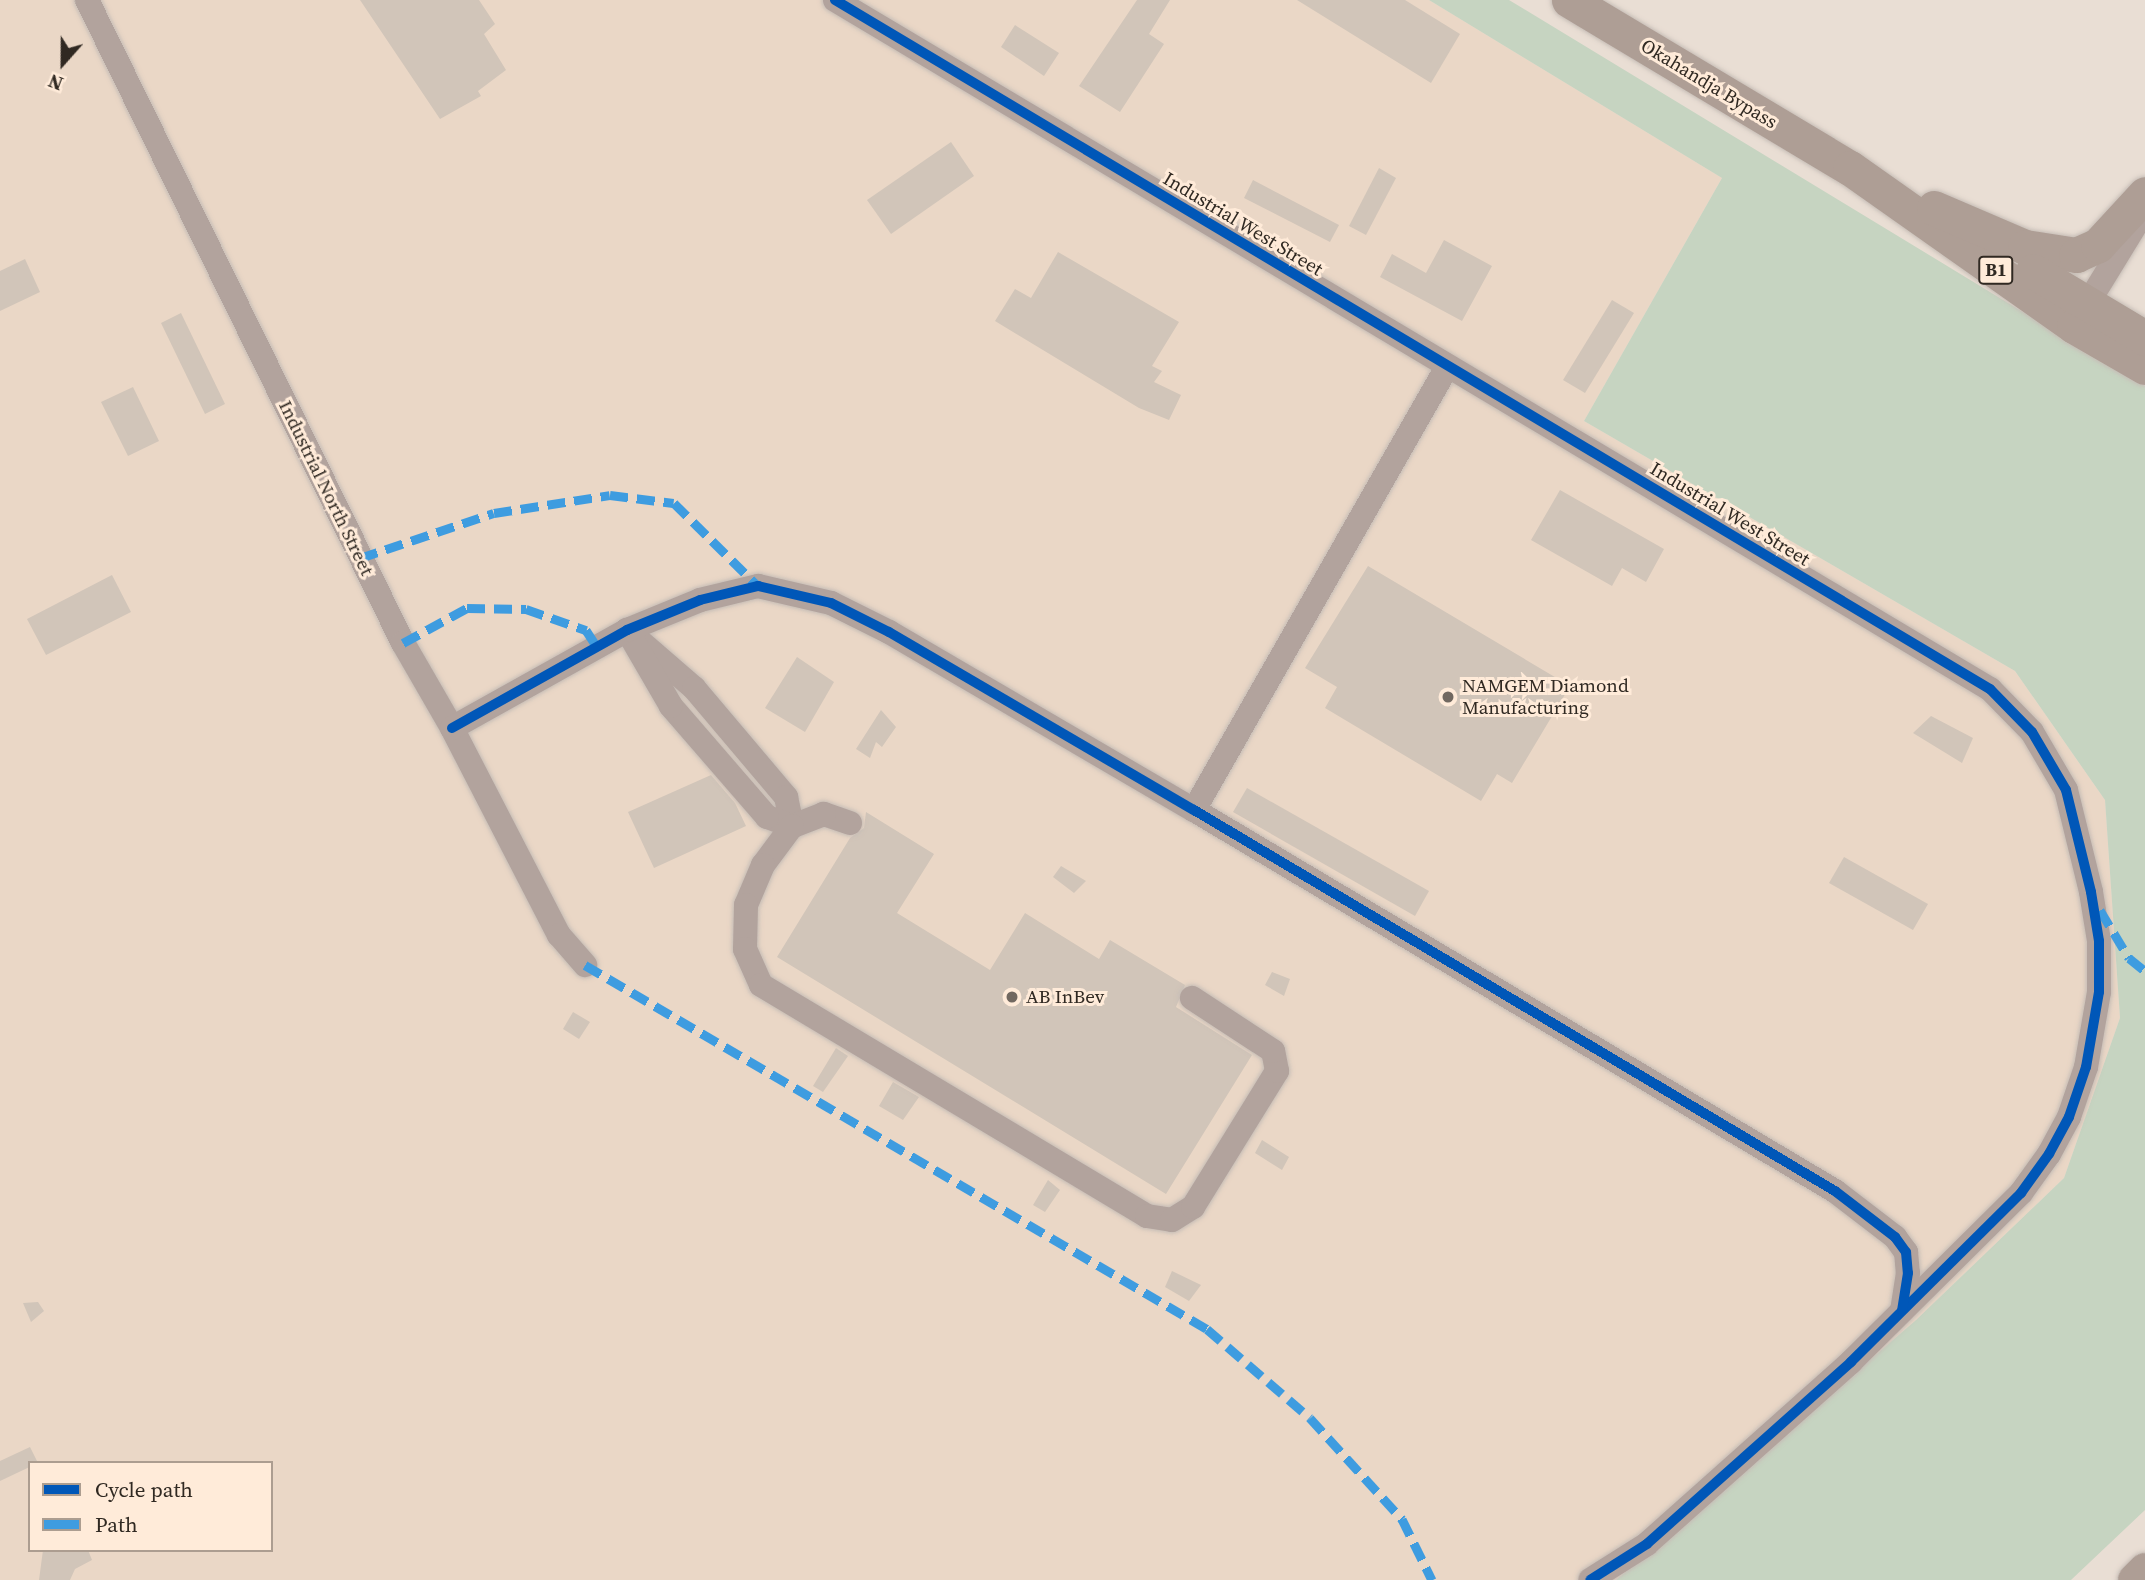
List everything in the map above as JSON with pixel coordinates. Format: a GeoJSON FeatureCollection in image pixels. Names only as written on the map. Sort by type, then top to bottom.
{"type":"FeatureCollection","features":[{"type":"Feature","properties":{"kind":"highway","name":"Okahandja Bypass"},"geometry":{"type":"LineString","coordinates":[[1569,0],[1850,168],[2081,315],[2145,338]]}},
{"type":"Feature","properties":{"kind":"highway","name":"Okahandja Bypass"},"geometry":{"type":"LineString","coordinates":[[1850,168],[1924,204],[2081,315],[2145,367]]}},
{"type":"Feature","properties":{"kind":"highway"},"geometry":{"type":"LineString","coordinates":[[1924,204],[2025,247],[2055,255],[2076,255],[2098,245],[2145,194]]}},
{"type":"Feature","properties":{"kind":"highway"},"geometry":{"type":"LineString","coordinates":[[2135,1580],[2145,1570]]}},
{"type":"Feature","properties":{"kind":"street","name":"Industrial North Street"},"geometry":{"type":"LineString","coordinates":[[87,0],[402,643],[452,728],[559,935],[585,965]]}},
{"type":"Feature","properties":{"kind":"street","name":"Industrial West Street"},"geometry":{"type":"LineString","coordinates":[[835,0],[1990,689],[2032,732],[2066,790],[2099,941],[2099,992],[2085,1067],[2054,1145],[2021,1193],[1851,1362],[1657,1536],[1590,1580]]}},
{"type":"Feature","properties":{"kind":"street"},"geometry":{"type":"LineString","coordinates":[[2081,315],[2145,209]]}},
{"type":"Feature","properties":{"kind":"street"},"geometry":{"type":"LineString","coordinates":[[1194,810],[1447,367]]}},
{"type":"Feature","properties":{"kind":"street"},"geometry":{"type":"LineString","coordinates":[[452,728],[627,630],[700,600],[758,586],[831,603],[889,632],[1194,810],[1835,1191],[1895,1237],[1906,1252],[1908,1273],[1902,1311]]}},
{"type":"Feature","properties":{"kind":"street"},"geometry":{"type":"LineString","coordinates":[[627,630],[694,688],[778,787],[786,797],[792,826]]}},
{"type":"Feature","properties":{"kind":"street"},"geometry":{"type":"LineString","coordinates":[[850,823],[824,814],[792,826],[763,865],[746,905],[745,949],[761,985],[1147,1216],[1172,1220],[1193,1207],[1277,1072],[1273,1051],[1192,998]]}},
{"type":"Feature","properties":{"kind":"shaded area"},"geometry":{"type":"Polygon","coordinates":[[[0,0],[1429,0],[1722,178],[1584,421],[2015,671],[2105,800],[2120,1018],[2064,1178],[1916,1320],[1616,1580],[0,1580],[0,0]]]}},
{"type":"Feature","properties":{"kind":"green space"},"geometry":{"type":"Polygon","coordinates":[[[1429,0],[1509,0],[2145,386],[2145,1510],[2071,1580],[1616,1580],[1916,1320],[2064,1178],[2120,1018],[2105,800],[2015,671],[1584,421],[1722,178],[1429,0]]]}},
{"type":"Feature","properties":{"kind":"building"},"geometry":{"type":"Polygon","coordinates":[[[360,0],[479,0],[495,24],[484,34],[506,70],[478,91],[481,96],[440,119],[360,0]]]}},
{"type":"Feature","properties":{"kind":"building"},"geometry":{"type":"Polygon","coordinates":[[[1137,0],[1170,0],[1149,34],[1164,44],[1120,112],[1079,86],[1137,0]]]}},
{"type":"Feature","properties":{"kind":"building"},"geometry":{"type":"Polygon","coordinates":[[[1297,0],[1405,0],[1460,34],[1431,83],[1297,0]]]}},
{"type":"Feature","properties":{"kind":"building"},"geometry":{"type":"Polygon","coordinates":[[[1015,25],[1059,53],[1044,76],[1001,47],[1015,25]]]}},
{"type":"Feature","properties":{"kind":"building"},"geometry":{"type":"Polygon","coordinates":[[[951,142],[974,176],[891,234],[867,200],[951,142]]]}},
{"type":"Feature","properties":{"kind":"building"},"geometry":{"type":"Polygon","coordinates":[[[1379,168],[1396,178],[1366,235],[1349,226],[1379,168]]]}},
{"type":"Feature","properties":{"kind":"building"},"geometry":{"type":"Polygon","coordinates":[[[1253,180],[1339,225],[1330,242],[1244,198],[1253,180]]]}},
{"type":"Feature","properties":{"kind":"building"},"geometry":{"type":"Polygon","coordinates":[[[1444,240],[1492,266],[1462,321],[1380,277],[1392,254],[1426,273],[1444,240]]]}},
{"type":"Feature","properties":{"kind":"building"},"geometry":{"type":"Polygon","coordinates":[[[1058,252],[1179,322],[1152,366],[1162,371],[1154,382],[1181,395],[1169,420],[1139,408],[995,321],[1015,289],[1031,298],[1058,252]]]}},
{"type":"Feature","properties":{"kind":"building"},"geometry":{"type":"Polygon","coordinates":[[[25,259],[40,292],[0,311],[0,271],[25,259]]]}},
{"type":"Feature","properties":{"kind":"building"},"geometry":{"type":"Polygon","coordinates":[[[1612,300],[1634,313],[1585,393],[1563,380],[1612,300]]]}},
{"type":"Feature","properties":{"kind":"building"},"geometry":{"type":"Polygon","coordinates":[[[181,313],[225,404],[205,414],[161,323],[181,313]]]}},
{"type":"Feature","properties":{"kind":"building"},"geometry":{"type":"Polygon","coordinates":[[[133,387],[159,441],[128,456],[101,402],[133,387]]]}},
{"type":"Feature","properties":{"kind":"building"},"geometry":{"type":"Polygon","coordinates":[[[1560,490],[1664,549],[1646,582],[1622,568],[1612,586],[1531,540],[1560,490]]]}},
{"type":"Feature","properties":{"kind":"building","name":"NAMGEM Diamond Manufacturing"},"geometry":{"type":"Polygon","coordinates":[[[1368,566],[1570,686],[1512,783],[1497,774],[1481,801],[1325,708],[1337,687],[1305,668],[1368,566]]]}},
{"type":"Feature","properties":{"kind":"building"},"geometry":{"type":"Polygon","coordinates":[[[112,575],[131,612],[46,655],[27,619],[112,575]]]}},
{"type":"Feature","properties":{"kind":"building"},"geometry":{"type":"Polygon","coordinates":[[[797,657],[834,682],[805,732],[765,708],[797,657]]]}},
{"type":"Feature","properties":{"kind":"building"},"geometry":{"type":"Polygon","coordinates":[[[881,710],[896,727],[882,747],[876,742],[870,758],[856,749],[881,710]]]}},
{"type":"Feature","properties":{"kind":"building"},"geometry":{"type":"Polygon","coordinates":[[[1931,716],[1973,738],[1962,763],[1913,733],[1931,716]]]}},
{"type":"Feature","properties":{"kind":"building"},"geometry":{"type":"Polygon","coordinates":[[[711,775],[735,803],[746,826],[654,868],[628,812],[711,775]]]}},
{"type":"Feature","properties":{"kind":"building"},"geometry":{"type":"Polygon","coordinates":[[[1247,788],[1429,891],[1415,916],[1233,812],[1247,788]]]}},
{"type":"Feature","properties":{"kind":"building","name":"AB InBev"},"geometry":{"type":"Polygon","coordinates":[[[866,812],[934,854],[897,913],[990,970],[1025,913],[1099,959],[1110,940],[1185,985],[1176,1007],[1252,1055],[1166,1194],[777,957],[850,838],[864,828],[866,812]]]}},
{"type":"Feature","properties":{"kind":"building"},"geometry":{"type":"Polygon","coordinates":[[[1844,857],[1928,904],[1913,930],[1829,883],[1844,857]]]}},
{"type":"Feature","properties":{"kind":"building"},"geometry":{"type":"Polygon","coordinates":[[[1061,866],[1086,881],[1074,893],[1053,877],[1061,866]]]}},
{"type":"Feature","properties":{"kind":"building"},"geometry":{"type":"Polygon","coordinates":[[[1272,972],[1290,979],[1284,996],[1265,985],[1272,972]]]}},
{"type":"Feature","properties":{"kind":"building"},"geometry":{"type":"Polygon","coordinates":[[[573,1012],[590,1022],[579,1039],[563,1029],[573,1012]]]}},
{"type":"Feature","properties":{"kind":"building"},"geometry":{"type":"Polygon","coordinates":[[[836,1048],[848,1056],[823,1092],[813,1086],[836,1048]]]}},
{"type":"Feature","properties":{"kind":"building"},"geometry":{"type":"Polygon","coordinates":[[[893,1082],[919,1097],[903,1120],[879,1106],[893,1082]]]}},
{"type":"Feature","properties":{"kind":"building"},"geometry":{"type":"Polygon","coordinates":[[[1262,1140],[1289,1157],[1282,1170],[1255,1153],[1262,1140]]]}},
{"type":"Feature","properties":{"kind":"building"},"geometry":{"type":"Polygon","coordinates":[[[1048,1180],[1060,1190],[1045,1212],[1033,1205],[1048,1180]]]}},
{"type":"Feature","properties":{"kind":"building"},"geometry":{"type":"Polygon","coordinates":[[[1172,1271],[1201,1285],[1189,1301],[1165,1287],[1172,1271]]]}},
{"type":"Feature","properties":{"kind":"building"},"geometry":{"type":"Polygon","coordinates":[[[38,1302],[44,1311],[31,1322],[23,1303],[38,1302]]]}},
{"type":"Feature","properties":{"kind":"building"},"geometry":{"type":"Polygon","coordinates":[[[30,1447],[37,1461],[28,1461],[28,1468],[0,1481],[0,1461],[30,1447]]]}},
{"type":"Feature","properties":{"kind":"building"},"geometry":{"type":"Polygon","coordinates":[[[43,1552],[89,1552],[92,1560],[75,1569],[70,1580],[39,1580],[43,1552]]]}},
{"type":"Feature","properties":{"kind":"marked path"},"geometry":{"type":"LineString","coordinates":[[360,558],[494,513],[610,495],[674,503],[758,586]]}},
{"type":"Feature","properties":{"kind":"marked path"},"geometry":{"type":"LineString","coordinates":[[403,643],[467,608],[526,609],[586,630],[597,647]]}},
{"type":"Feature","properties":{"kind":"marked path"},"geometry":{"type":"LineString","coordinates":[[2100,910],[2129,958],[2145,971]]}},
{"type":"Feature","properties":{"kind":"marked path"},"geometry":{"type":"LineString","coordinates":[[585,965],[1207,1329],[1310,1418],[1402,1519],[1432,1580]]}},
{"type":"Feature","properties":{"kind":"cycle path"},"geometry":{"type":"LineString","coordinates":[[835,0],[1990,689],[2032,732],[2066,790],[2091,892],[2099,941],[2099,992],[2086,1067],[2069,1117],[2049,1154],[2021,1193],[1851,1362],[1647,1544],[1590,1580]]}},
{"type":"Feature","properties":{"kind":"cycle path"},"geometry":{"type":"LineString","coordinates":[[452,728],[627,630],[700,600],[758,586],[831,603],[889,632],[1194,810],[1835,1191],[1895,1237],[1906,1252],[1908,1273],[1902,1311]]}},
{"type":"Feature","properties":{"kind":"place","name":"NAMGEM Diamond Manufacturing"},"geometry":{"type":"Point","coordinates":[1448,697]}},
{"type":"Feature","properties":{"kind":"place","name":"AB InBev"},"geometry":{"type":"Point","coordinates":[1012,997]}}]}
